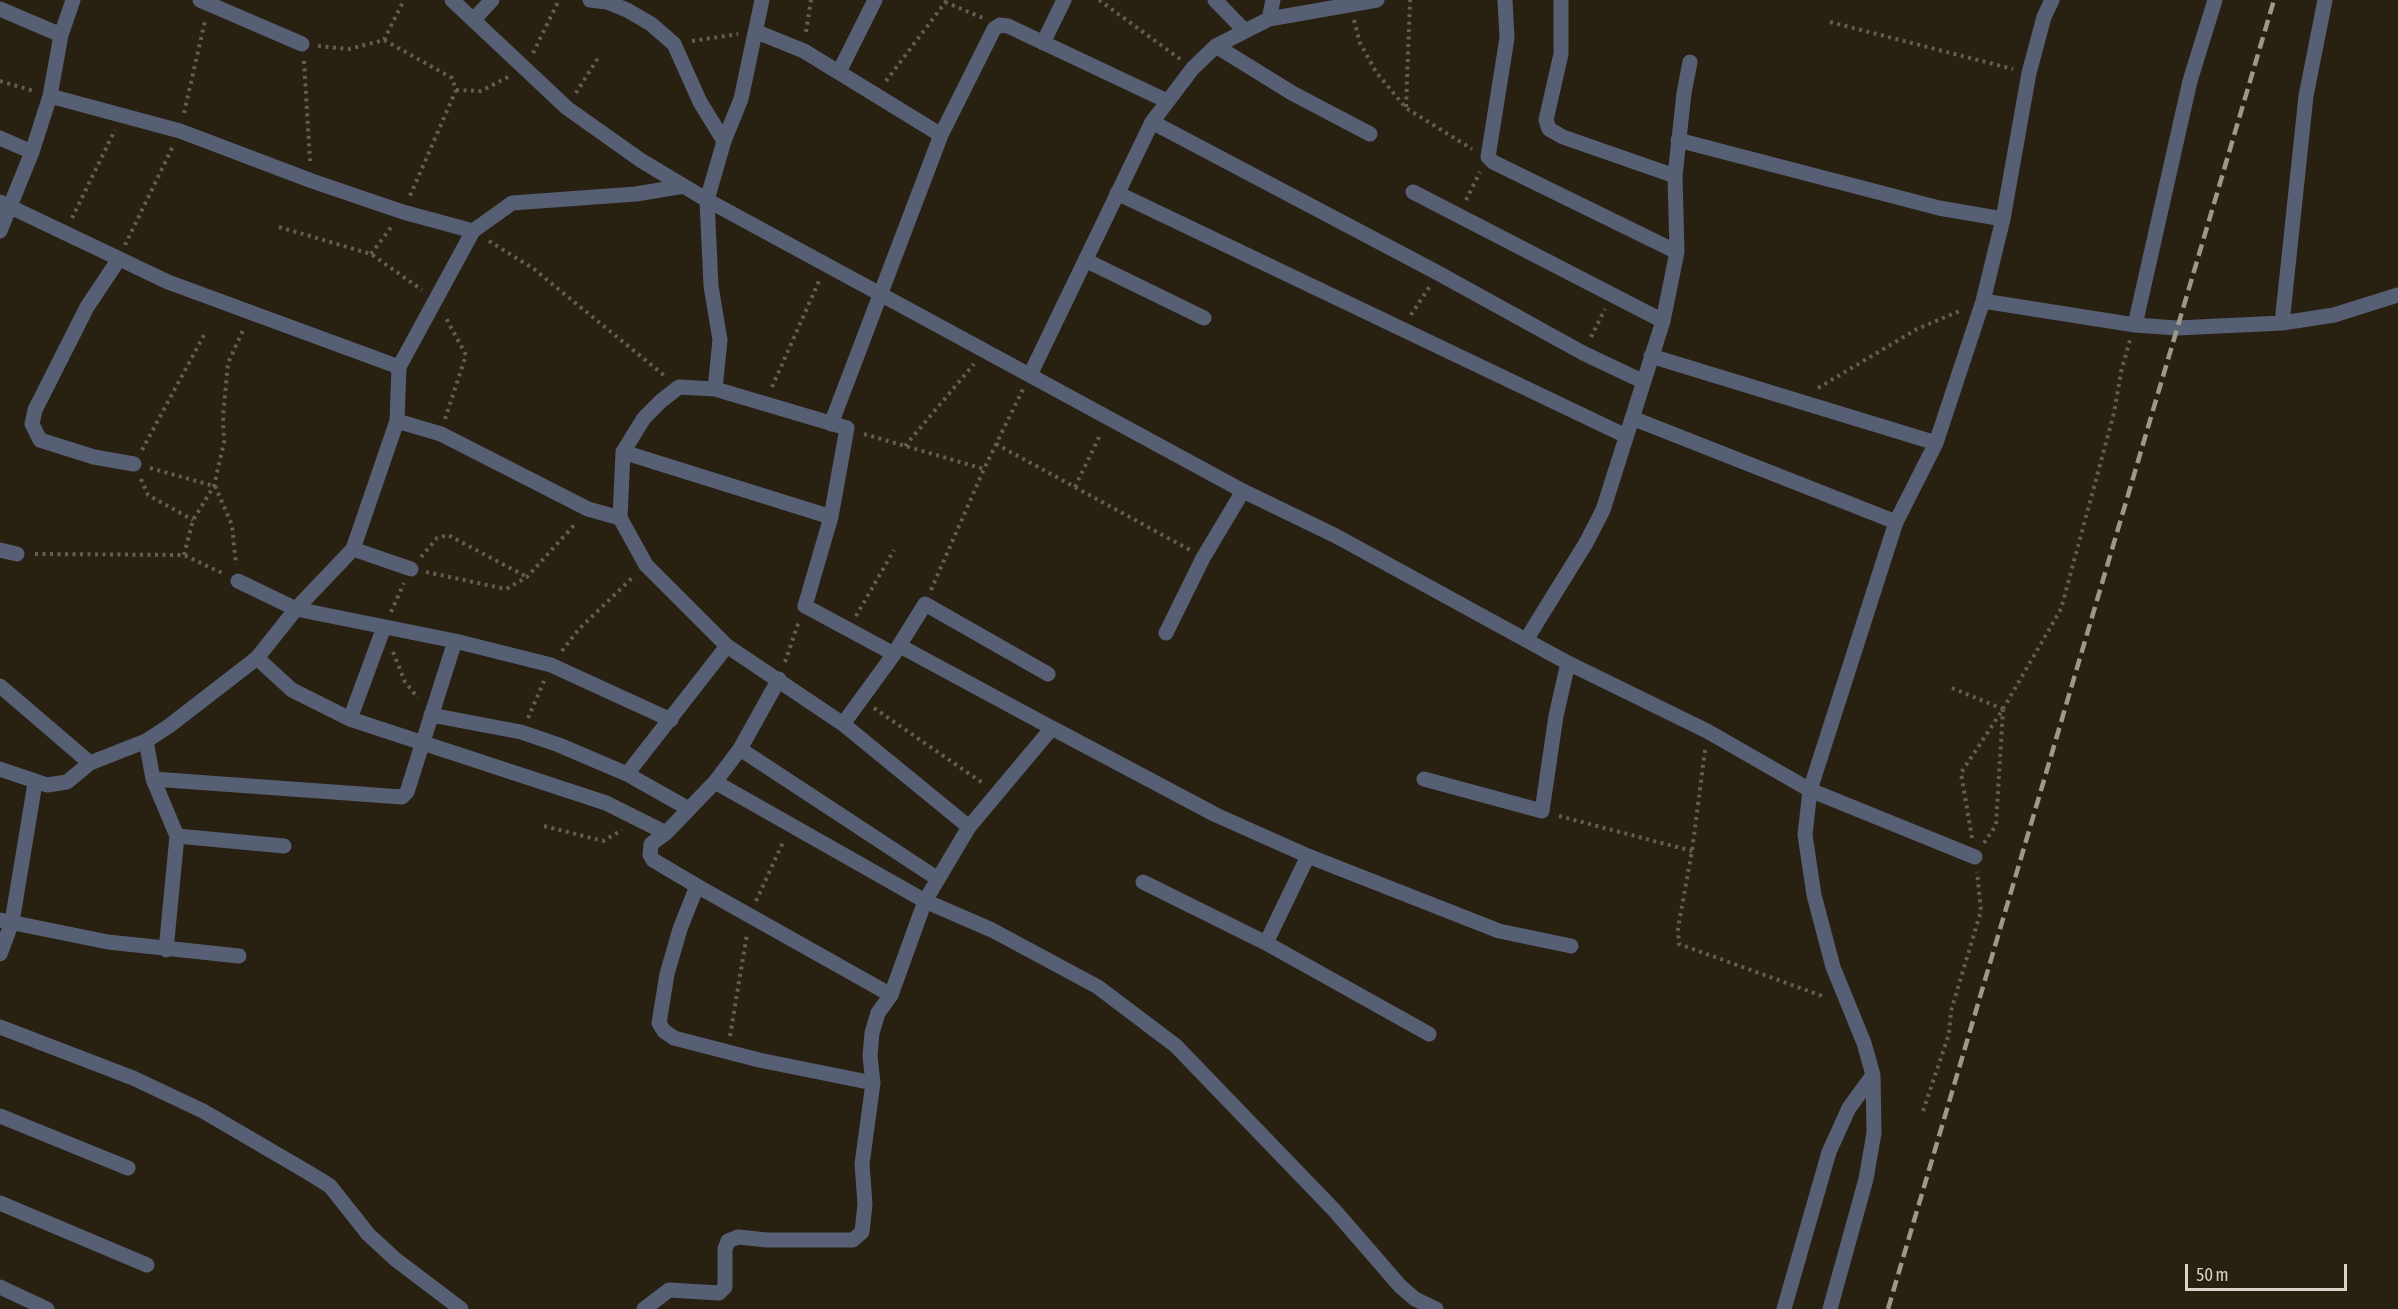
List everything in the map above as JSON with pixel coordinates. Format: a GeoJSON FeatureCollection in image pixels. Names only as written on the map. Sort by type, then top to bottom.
{"type":"FeatureCollection","features":[{"type":"Feature","properties":{"kind":"street"},"geometry":{"type":"LineString","coordinates":[[0,231],[5,203],[32,152],[50,96],[61,35],[73,0]]}},
{"type":"Feature","properties":{"kind":"street"},"geometry":{"type":"LineString","coordinates":[[452,0],[567,108],[642,161],[707,200],[1243,491],[1336,536],[1568,663],[1707,731],[1810,790],[1975,857]]}},
{"type":"Feature","properties":{"kind":"street"},"geometry":{"type":"LineString","coordinates":[[474,19],[492,0]]}},
{"type":"Feature","properties":{"kind":"street"},"geometry":{"type":"LineString","coordinates":[[590,0],[607,1],[651,24],[675,44],[700,102],[724,141]]}},
{"type":"Feature","properties":{"kind":"street"},"geometry":{"type":"LineString","coordinates":[[715,389],[720,340],[711,286],[707,200],[724,141],[741,99],[762,0]]}},
{"type":"Feature","properties":{"kind":"street"},"geometry":{"type":"LineString","coordinates":[[839,72],[875,0]]}},
{"type":"Feature","properties":{"kind":"street"},"geometry":{"type":"LineString","coordinates":[[1043,43],[1064,0]]}},
{"type":"Feature","properties":{"kind":"street"},"geometry":{"type":"LineString","coordinates":[[1215,0],[1245,32]]}},
{"type":"Feature","properties":{"kind":"street"},"geometry":{"type":"LineString","coordinates":[[1269,19],[1273,0]]}},
{"type":"Feature","properties":{"kind":"street"},"geometry":{"type":"LineString","coordinates":[[1030,375],[1087,261],[1152,122],[1193,68],[1216,46],[1269,19],[1377,0]]}},
{"type":"Feature","properties":{"kind":"street"},"geometry":{"type":"LineString","coordinates":[[1505,0],[1507,38],[1488,157],[1493,162],[1677,252]]}},
{"type":"Feature","properties":{"kind":"street"},"geometry":{"type":"LineString","coordinates":[[1561,0],[1561,54],[1546,120],[1549,129],[1563,137],[1675,176]]}},
{"type":"Feature","properties":{"kind":"street"},"geometry":{"type":"LineString","coordinates":[[1830,1309],[1866,1179],[1874,1133],[1873,1075],[1864,1043],[1833,967],[1814,894],[1806,835],[1810,790],[1896,522],[1936,443],[1983,301],[2003,219],[2029,73],[2044,17],[2052,0]]}},
{"type":"Feature","properties":{"kind":"street"},"geometry":{"type":"LineString","coordinates":[[2135,325],[2190,81],[2215,0]]}},
{"type":"Feature","properties":{"kind":"street"},"geometry":{"type":"LineString","coordinates":[[2282,323],[2306,96],[2325,0]]}},
{"type":"Feature","properties":{"kind":"street"},"geometry":{"type":"LineString","coordinates":[[205,2],[302,44]]}},
{"type":"Feature","properties":{"kind":"street"},"geometry":{"type":"LineString","coordinates":[[0,9],[61,35]]}},
{"type":"Feature","properties":{"kind":"street"},"geometry":{"type":"LineString","coordinates":[[831,424],[882,296],[941,135],[994,29],[1000,25],[1008,26],[1167,101]]}},
{"type":"Feature","properties":{"kind":"street"},"geometry":{"type":"LineString","coordinates":[[757,32],[804,51],[941,135]]}},
{"type":"Feature","properties":{"kind":"street"},"geometry":{"type":"LineString","coordinates":[[1216,46],[1292,93],[1370,134]]}},
{"type":"Feature","properties":{"kind":"street"},"geometry":{"type":"LineString","coordinates":[[1526,640],[1586,543],[1603,510],[1642,381],[1663,321],[1677,252],[1675,176],[1690,62]]}},
{"type":"Feature","properties":{"kind":"street"},"geometry":{"type":"LineString","coordinates":[[50,96],[180,131],[312,181],[403,212],[473,231]]}},
{"type":"Feature","properties":{"kind":"street"},"geometry":{"type":"LineString","coordinates":[[1152,122],[1438,273],[1583,353],[1642,381]]}},
{"type":"Feature","properties":{"kind":"street"},"geometry":{"type":"LineString","coordinates":[[0,138],[32,152]]}},
{"type":"Feature","properties":{"kind":"street"},"geometry":{"type":"LineString","coordinates":[[1678,140],[1939,208],[2003,219]]}},
{"type":"Feature","properties":{"kind":"street"},"geometry":{"type":"LineString","coordinates":[[0,770],[35,783],[47,785],[67,782],[90,763],[146,741],[193,710],[257,658],[296,609],[352,549],[397,421],[399,367],[473,231],[512,203],[531,199],[636,194],[684,186]]}},
{"type":"Feature","properties":{"kind":"street"},"geometry":{"type":"LineString","coordinates":[[1413,192],[1663,321]]}},
{"type":"Feature","properties":{"kind":"street"},"geometry":{"type":"LineString","coordinates":[[1117,193],[1626,436]]}},
{"type":"Feature","properties":{"kind":"street"},"geometry":{"type":"LineString","coordinates":[[5,203],[168,282],[399,367]]}},
{"type":"Feature","properties":{"kind":"street"},"geometry":{"type":"LineString","coordinates":[[118,259],[87,307],[35,410],[32,424],[40,440],[94,457],[134,464]]}},
{"type":"Feature","properties":{"kind":"street"},"geometry":{"type":"LineString","coordinates":[[1087,261],[1204,318]]}},
{"type":"Feature","properties":{"kind":"street"},"geometry":{"type":"LineString","coordinates":[[1983,301],[2135,325],[2177,328],[2282,323],[2334,315],[2398,295]]}},
{"type":"Feature","properties":{"kind":"street"},"geometry":{"type":"LineString","coordinates":[[1652,356],[1936,443]]}},
{"type":"Feature","properties":{"kind":"street"},"geometry":{"type":"LineString","coordinates":[[969,827],[843,723],[727,645],[646,565],[620,519],[623,452],[644,418],[679,387],[715,389],[847,428],[831,517],[805,606],[1052,728],[1215,814],[1308,856],[1499,931],[1571,946]]}},
{"type":"Feature","properties":{"kind":"street"},"geometry":{"type":"LineString","coordinates":[[1632,418],[1896,522]]}},
{"type":"Feature","properties":{"kind":"street"},"geometry":{"type":"LineString","coordinates":[[397,421],[441,434],[588,509],[620,519]]}},
{"type":"Feature","properties":{"kind":"street"},"geometry":{"type":"LineString","coordinates":[[623,452],[831,517]]}},
{"type":"Feature","properties":{"kind":"street"},"geometry":{"type":"LineString","coordinates":[[1166,633],[1203,558],[1243,491]]}},
{"type":"Feature","properties":{"kind":"street"},"geometry":{"type":"LineString","coordinates":[[352,549],[411,569]]}},
{"type":"Feature","properties":{"kind":"street"},"geometry":{"type":"LineString","coordinates":[[0,550],[17,554]]}},
{"type":"Feature","properties":{"kind":"street"},"geometry":{"type":"LineString","coordinates":[[238,581],[296,609],[455,641],[551,665],[671,720]]}},
{"type":"Feature","properties":{"kind":"street"},"geometry":{"type":"LineString","coordinates":[[843,723],[897,650],[925,604],[1048,674]]}},
{"type":"Feature","properties":{"kind":"street"},"geometry":{"type":"LineString","coordinates":[[350,719],[384,627]]}},
{"type":"Feature","properties":{"kind":"street"},"geometry":{"type":"LineString","coordinates":[[153,779],[398,798],[407,792],[455,641]]}},
{"type":"Feature","properties":{"kind":"street"},"geometry":{"type":"LineString","coordinates":[[627,774],[727,645]]}},
{"type":"Feature","properties":{"kind":"street"},"geometry":{"type":"LineString","coordinates":[[257,658],[292,690],[350,719],[606,803],[666,833]]}},
{"type":"Feature","properties":{"kind":"street"},"geometry":{"type":"LineString","coordinates":[[1424,779],[1542,811],[1556,716],[1568,663]]}},
{"type":"Feature","properties":{"kind":"street"},"geometry":{"type":"LineString","coordinates":[[779,679],[740,749],[715,782],[666,833],[651,844],[650,855],[653,860],[697,886],[891,995]]}},
{"type":"Feature","properties":{"kind":"street"},"geometry":{"type":"LineString","coordinates":[[0,686],[90,763]]}},
{"type":"Feature","properties":{"kind":"street"},"geometry":{"type":"LineString","coordinates":[[431,715],[522,732],[559,745],[627,774],[689,809]]}},
{"type":"Feature","properties":{"kind":"street"},"geometry":{"type":"LineString","coordinates":[[644,1309],[669,1290],[719,1293],[725,1287],[725,1249],[728,1241],[738,1237],[767,1240],[852,1239],[862,1232],[865,1204],[862,1164],[873,1083],[870,1056],[872,1033],[878,1013],[891,995],[925,901],[969,827],[1052,728]]}},
{"type":"Feature","properties":{"kind":"street"},"geometry":{"type":"LineString","coordinates":[[146,741],[153,779],[177,836],[178,852],[166,950]]}},
{"type":"Feature","properties":{"kind":"street"},"geometry":{"type":"LineString","coordinates":[[740,749],[938,879]]}},
{"type":"Feature","properties":{"kind":"street"},"geometry":{"type":"LineString","coordinates":[[715,782],[925,901],[992,930],[1098,987],[1176,1046],[1335,1211],[1400,1286],[1430,1308]]}},
{"type":"Feature","properties":{"kind":"street"},"geometry":{"type":"LineString","coordinates":[[0,954],[35,783]]}},
{"type":"Feature","properties":{"kind":"street"},"geometry":{"type":"LineString","coordinates":[[177,836],[284,846]]}},
{"type":"Feature","properties":{"kind":"street"},"geometry":{"type":"LineString","coordinates":[[1266,944],[1308,856]]}},
{"type":"Feature","properties":{"kind":"street"},"geometry":{"type":"LineString","coordinates":[[1143,882],[1266,944],[1429,1034]]}},
{"type":"Feature","properties":{"kind":"street"},"geometry":{"type":"LineString","coordinates":[[697,886],[680,928],[667,974],[659,1023],[664,1030],[674,1038],[728,1052],[873,1083]]}},
{"type":"Feature","properties":{"kind":"street"},"geometry":{"type":"LineString","coordinates":[[6,921],[108,942],[239,956]]}},
{"type":"Feature","properties":{"kind":"street"},"geometry":{"type":"LineString","coordinates":[[0,1027],[133,1078],[204,1111],[309,1173],[330,1186],[368,1234],[395,1259],[461,1309]]}},
{"type":"Feature","properties":{"kind":"street"},"geometry":{"type":"LineString","coordinates":[[1784,1309],[1829,1152],[1849,1108],[1873,1075]]}},
{"type":"Feature","properties":{"kind":"street"},"geometry":{"type":"LineString","coordinates":[[0,1116],[128,1168]]}},
{"type":"Feature","properties":{"kind":"street"},"geometry":{"type":"LineString","coordinates":[[0,1203],[147,1265]]}},
{"type":"Feature","properties":{"kind":"street"},"geometry":{"type":"LineString","coordinates":[[0,1287],[47,1309]]}},
{"type":"Feature","properties":{"kind":"path"},"geometry":{"type":"LineString","coordinates":[[384,40],[404,0]]}},
{"type":"Feature","properties":{"kind":"path"},"geometry":{"type":"LineString","coordinates":[[456,90],[481,91],[525,69],[559,0]]}},
{"type":"Feature","properties":{"kind":"path"},"geometry":{"type":"LineString","coordinates":[[804,51],[811,0]]}},
{"type":"Feature","properties":{"kind":"path"},"geometry":{"type":"LineString","coordinates":[[1099,0],[1193,68]]}},
{"type":"Feature","properties":{"kind":"path"},"geometry":{"type":"LineString","coordinates":[[1406,108],[1410,0]]}},
{"type":"Feature","properties":{"kind":"path"},"geometry":{"type":"LineString","coordinates":[[874,96],[946,1],[1000,25]]}},
{"type":"Feature","properties":{"kind":"path"},"geometry":{"type":"LineString","coordinates":[[118,259],[180,131],[205,2]]}},
{"type":"Feature","properties":{"kind":"path"},"geometry":{"type":"LineString","coordinates":[[1351,5],[1360,43],[1376,72],[1406,108],[1453,138]]}},
{"type":"Feature","properties":{"kind":"path"},"geometry":{"type":"LineString","coordinates":[[1830,22],[2029,73]]}},
{"type":"Feature","properties":{"kind":"path"},"geometry":{"type":"LineString","coordinates":[[675,44],[757,32]]}},
{"type":"Feature","properties":{"kind":"path"},"geometry":{"type":"LineString","coordinates":[[312,181],[302,44],[349,49],[384,40],[452,78],[456,90],[403,212],[372,254]]}},
{"type":"Feature","properties":{"kind":"path"},"geometry":{"type":"LineString","coordinates":[[567,108],[598,58]]}},
{"type":"Feature","properties":{"kind":"path"},"geometry":{"type":"LineString","coordinates":[[0,81],[50,96]]}},
{"type":"Feature","properties":{"kind":"path"},"geometry":{"type":"LineString","coordinates":[[65,232],[122,115]]}},
{"type":"Feature","properties":{"kind":"path"},"geometry":{"type":"LineString","coordinates":[[1458,217],[1488,157]]}},
{"type":"Feature","properties":{"kind":"path"},"geometry":{"type":"LineString","coordinates":[[279,227],[372,254],[436,299],[465,355],[441,434]]}},
{"type":"Feature","properties":{"kind":"path"},"geometry":{"type":"LineString","coordinates":[[473,231],[534,269],[679,387]]}},
{"type":"Feature","properties":{"kind":"path"},"geometry":{"type":"LineString","coordinates":[[765,405],[826,264]]}},
{"type":"Feature","properties":{"kind":"path"},"geometry":{"type":"LineString","coordinates":[[1403,328],[1438,273]]}},
{"type":"Feature","properties":{"kind":"path"},"geometry":{"type":"LineString","coordinates":[[1583,353],[1612,295]]}},
{"type":"Feature","properties":{"kind":"path"},"geometry":{"type":"LineString","coordinates":[[1798,402],[1917,329],[1983,301]]}},
{"type":"Feature","properties":{"kind":"path"},"geometry":{"type":"LineString","coordinates":[[184,555],[193,520],[214,486],[224,442],[223,417],[228,363],[251,312]]}},
{"type":"Feature","properties":{"kind":"path"},"geometry":{"type":"LineString","coordinates":[[1923,1111],[1949,1034],[1951,1011],[1981,911],[1962,773],[2003,709],[2061,609],[2135,325]]}},
{"type":"Feature","properties":{"kind":"path"},"geometry":{"type":"LineString","coordinates":[[204,335],[134,464],[214,486],[232,525],[238,581]]}},
{"type":"Feature","properties":{"kind":"path"},"geometry":{"type":"LineString","coordinates":[[905,446],[985,351]]}},
{"type":"Feature","properties":{"kind":"path"},"geometry":{"type":"LineString","coordinates":[[925,604],[984,469],[1030,375]]}},
{"type":"Feature","properties":{"kind":"path"},"geometry":{"type":"LineString","coordinates":[[1075,487],[1108,418]]}},
{"type":"Feature","properties":{"kind":"path"},"geometry":{"type":"LineString","coordinates":[[847,428],[984,469]]}},
{"type":"Feature","properties":{"kind":"path"},"geometry":{"type":"LineString","coordinates":[[996,444],[1203,558]]}},
{"type":"Feature","properties":{"kind":"path"},"geometry":{"type":"LineString","coordinates":[[148,495],[193,520]]}},
{"type":"Feature","properties":{"kind":"path"},"geometry":{"type":"LineString","coordinates":[[411,569],[506,589],[527,577],[588,509]]}},
{"type":"Feature","properties":{"kind":"path"},"geometry":{"type":"LineString","coordinates":[[431,715],[405,682],[384,627],[411,569],[437,538],[448,535],[527,577]]}},
{"type":"Feature","properties":{"kind":"path"},"geometry":{"type":"LineString","coordinates":[[848,629],[894,550]]}},
{"type":"Feature","properties":{"kind":"path"},"geometry":{"type":"LineString","coordinates":[[17,554],[184,555],[238,581]]}},
{"type":"Feature","properties":{"kind":"path"},"geometry":{"type":"LineString","coordinates":[[522,732],[551,665],[579,629],[646,565]]}},
{"type":"Feature","properties":{"kind":"path"},"geometry":{"type":"LineString","coordinates":[[779,679],[805,606]]}},
{"type":"Feature","properties":{"kind":"path"},"geometry":{"type":"LineString","coordinates":[[1952,688],[2003,709]]}},
{"type":"Feature","properties":{"kind":"path"},"geometry":{"type":"LineString","coordinates":[[861,700],[996,792]]}},
{"type":"Feature","properties":{"kind":"path"},"geometry":{"type":"LineString","coordinates":[[1975,857],[1996,825],[2003,709]]}},
{"type":"Feature","properties":{"kind":"path"},"geometry":{"type":"LineString","coordinates":[[1707,731],[1692,851],[1678,928],[1679,944],[1847,1004]]}},
{"type":"Feature","properties":{"kind":"path"},"geometry":{"type":"LineString","coordinates":[[1542,811],[1692,851]]}},
{"type":"Feature","properties":{"kind":"path"},"geometry":{"type":"LineString","coordinates":[[544,826],[603,841],[610,839],[638,819]]}},
{"type":"Feature","properties":{"kind":"path"},"geometry":{"type":"LineString","coordinates":[[728,1052],[750,915],[789,826]]}},
{"type":"Feature","properties":{"kind":"railway"},"geometry":{"type":"LineString","coordinates":[[1888,1309],[2274,0]]}}]}
